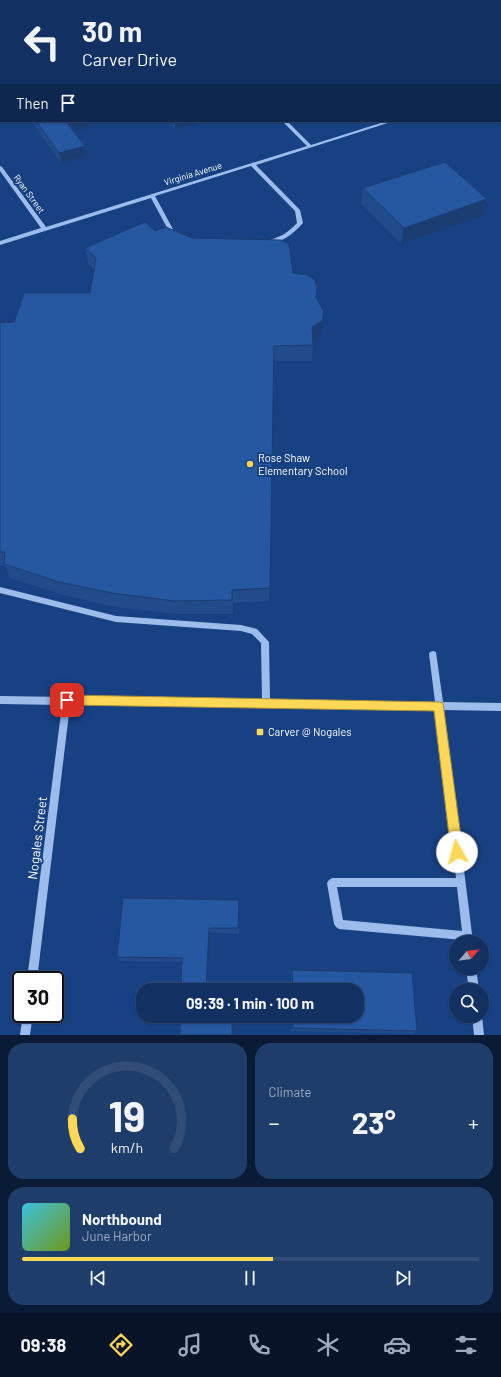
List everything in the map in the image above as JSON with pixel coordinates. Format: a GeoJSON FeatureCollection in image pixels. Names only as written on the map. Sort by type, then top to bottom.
{"type":"FeatureCollection","features":[{"type":"Feature","properties":{"kind":"street"},"geometry":{"type":"LineString","coordinates":[[285,122],[310,146]]}},
{"type":"Feature","properties":{"kind":"street","name":"Virginia Avenue"},"geometry":{"type":"LineString","coordinates":[[0,243],[44,228],[389,122]]}},
{"type":"Feature","properties":{"kind":"street"},"geometry":{"type":"LineString","coordinates":[[252,164],[298,211],[300,223],[290,234],[265,242]]}},
{"type":"Feature","properties":{"kind":"street","name":"Ryan Street"},"geometry":{"type":"LineString","coordinates":[[0,168],[44,228]]}},
{"type":"Feature","properties":{"kind":"street"},"geometry":{"type":"LineString","coordinates":[[152,195],[173,234],[184,241]]}},
{"type":"Feature","properties":{"kind":"street"},"geometry":{"type":"LineString","coordinates":[[0,590],[116,619],[241,628],[254,631],[265,642],[266,704]]}},
{"type":"Feature","properties":{"kind":"street"},"geometry":{"type":"LineString","coordinates":[[433,654],[467,935]]}},
{"type":"Feature","properties":{"kind":"street"},"geometry":{"type":"LineString","coordinates":[[0,700],[501,707]]}},
{"type":"Feature","properties":{"kind":"street","name":"Nogales Street"},"geometry":{"type":"LineString","coordinates":[[33,971],[67,700]]}},
{"type":"Feature","properties":{"kind":"street"},"geometry":{"type":"LineString","coordinates":[[449,937],[339,924],[332,882],[461,882]]}},
{"type":"Feature","properties":{"kind":"street"},"geometry":{"type":"LineString","coordinates":[[25,1035],[27,1023]]}},
{"type":"Feature","properties":{"kind":"street"},"geometry":{"type":"LineString","coordinates":[[478,1023],[479,1035]]}},
{"type":"Feature","properties":{"kind":"building"},"geometry":{"type":"Polygon","coordinates":[[[37,122],[70,122],[67,123],[85,146],[59,153],[37,122]]]}},
{"type":"Feature","properties":{"kind":"building"},"geometry":{"type":"Polygon","coordinates":[[[445,162],[487,199],[404,228],[363,188],[445,162]]]}},
{"type":"Feature","properties":{"kind":"building"},"geometry":{"type":"Polygon","coordinates":[[[145,222],[155,231],[166,227],[192,238],[281,240],[289,244],[293,273],[307,275],[315,280],[317,288],[316,297],[324,312],[322,321],[312,327],[313,345],[274,346],[270,588],[232,590],[232,600],[174,601],[112,593],[59,582],[4,564],[5,552],[0,552],[0,323],[14,322],[24,293],[90,293],[96,258],[85,248],[145,222]]]}},
{"type":"Feature","properties":{"kind":"building"},"geometry":{"type":"Polygon","coordinates":[[[123,898],[239,900],[238,928],[209,928],[206,983],[181,983],[182,958],[117,957],[123,898]]]}},
{"type":"Feature","properties":{"kind":"building"},"geometry":{"type":"Polygon","coordinates":[[[292,970],[412,973],[417,1031],[293,1028],[293,1023],[364,1023],[364,983],[293,983],[292,970]]]}},
{"type":"Feature","properties":{"kind":"building"},"geometry":{"type":"Polygon","coordinates":[[[180,1023],[232,1023],[232,1035],[180,1035],[180,1023]]]}},
{"type":"Feature","properties":{"kind":"place","name":"Rose Shaw Elementary School"},"geometry":{"type":"Point","coordinates":[250,464]}},
{"type":"Feature","properties":{"kind":"place","name":"Carver @ Nogales"},"geometry":{"type":"Point","coordinates":[260,732]}},
{"type":"Feature","properties":{"kind":"route"},"geometry":{"type":"LineString","coordinates":[[67,700],[439,706],[457,852]]}}]}
